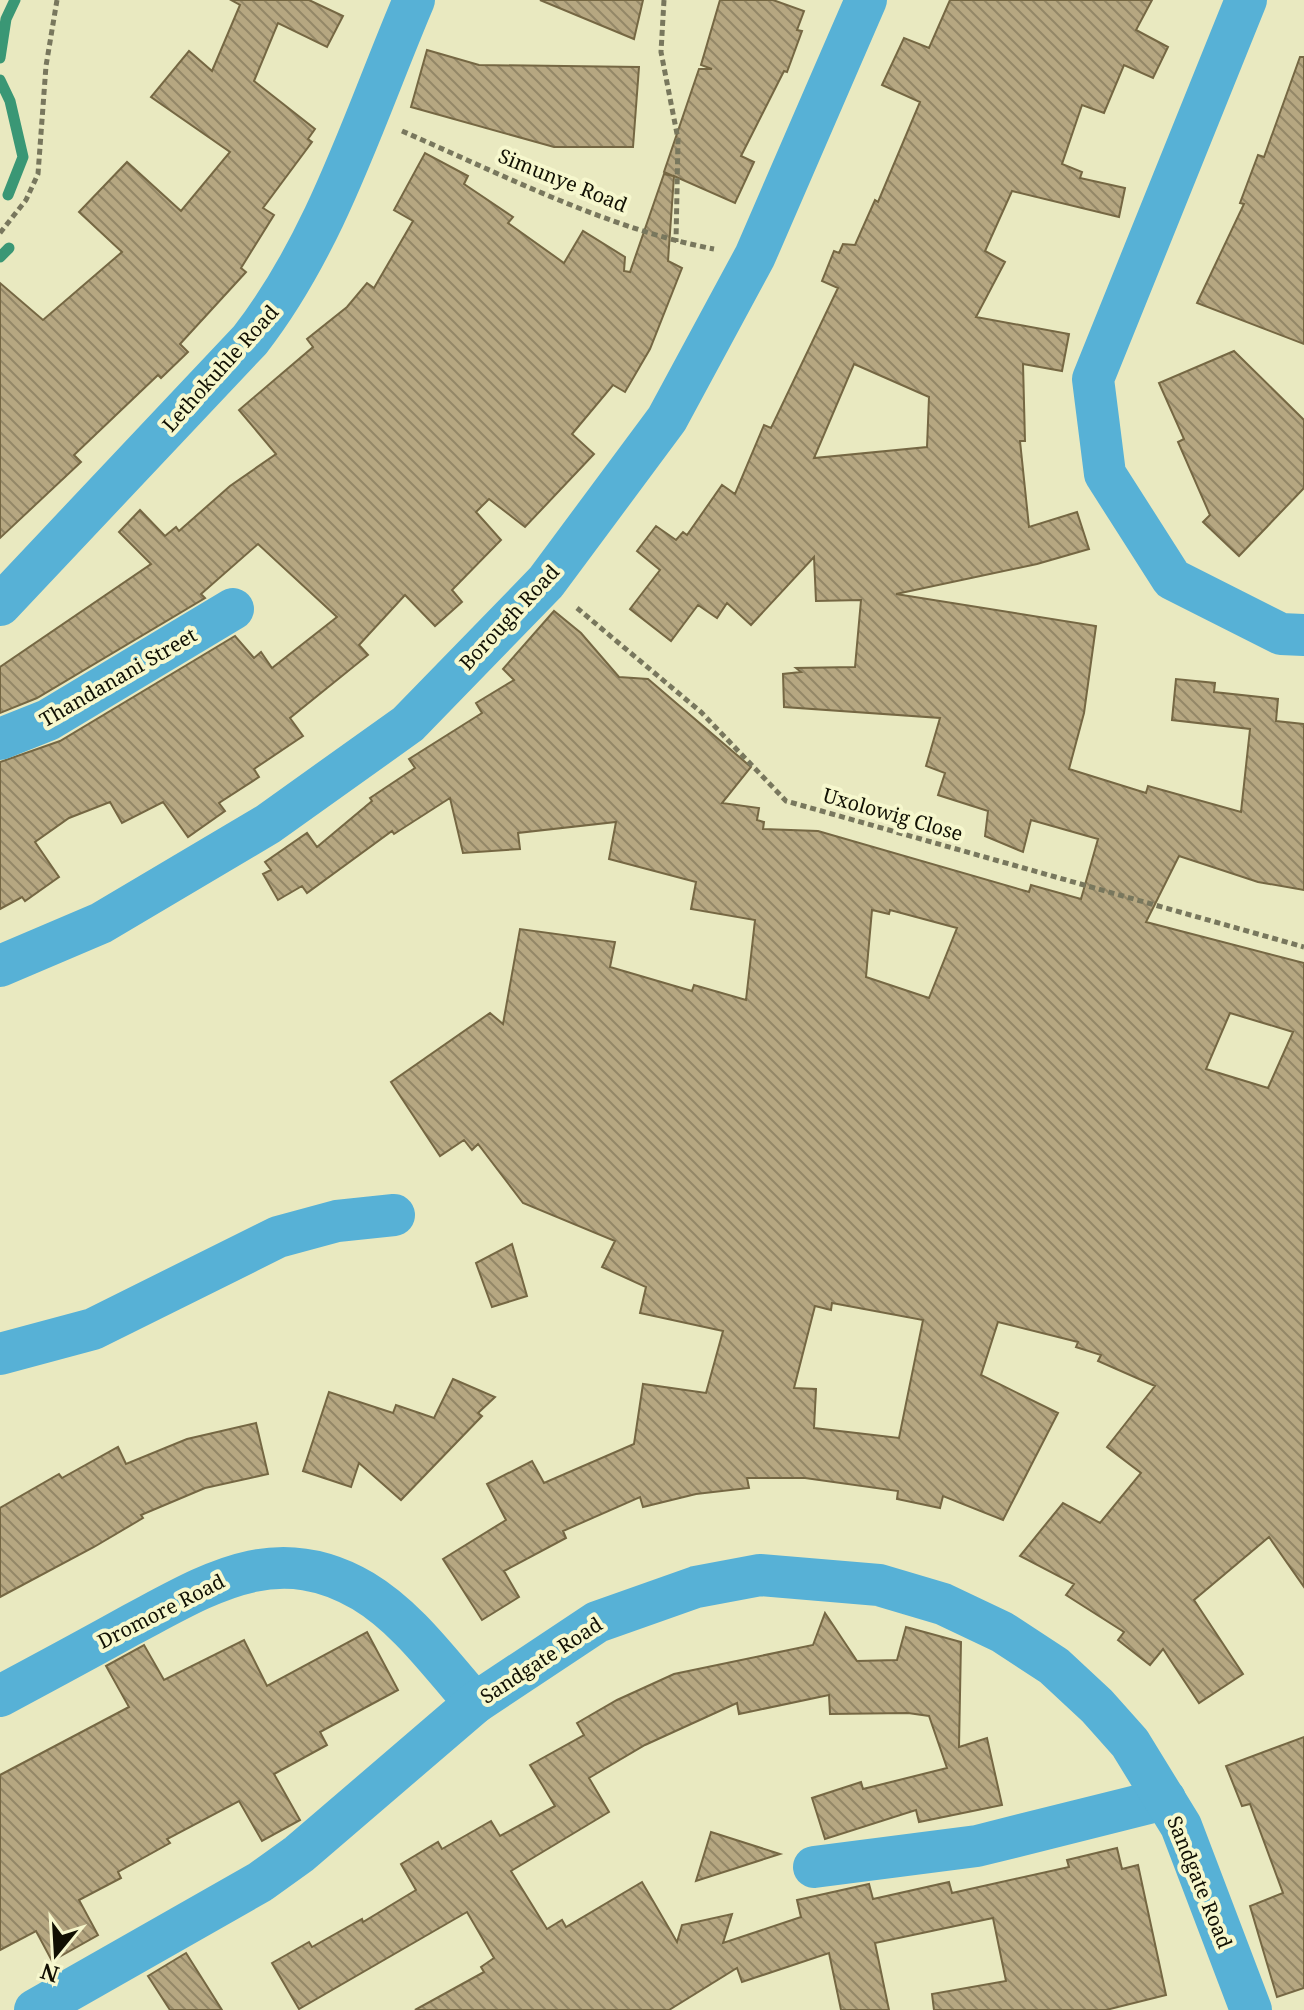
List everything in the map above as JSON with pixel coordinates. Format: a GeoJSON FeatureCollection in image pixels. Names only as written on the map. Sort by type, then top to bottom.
{"type":"FeatureCollection","features":[{"type":"Feature","properties":{"kind":"street","name":"Lethokuhle Road"},"geometry":{"type":"LineString","coordinates":[[0,605],[250,340],[282,299],[309,251],[414,0]]}},
{"type":"Feature","properties":{"kind":"street","name":"Borough Road"},"geometry":{"type":"LineString","coordinates":[[0,966],[101,923],[268,824],[408,724],[546,582],[667,419],[755,256],[866,0]]}},
{"type":"Feature","properties":{"kind":"street"},"geometry":{"type":"LineString","coordinates":[[1246,0],[1093,379],[1105,474],[1172,579],[1281,634],[1304,635]]}},
{"type":"Feature","properties":{"kind":"street","name":"Thandanani Street"},"geometry":{"type":"LineString","coordinates":[[0,739],[48,720],[233,609]]}},
{"type":"Feature","properties":{"kind":"street"},"geometry":{"type":"LineString","coordinates":[[0,1354],[93,1329],[278,1237],[337,1221],[394,1215]]}},
{"type":"Feature","properties":{"kind":"street","name":"Dromore Road"},"geometry":{"type":"LineString","coordinates":[[0,1696],[220,1578],[261,1569],[299,1569],[342,1581],[397,1616],[475,1703]]}},
{"type":"Feature","properties":{"kind":"street","name":"Sandgate Road"},"geometry":{"type":"LineString","coordinates":[[35,2010],[260,1882],[310,1845],[475,1703],[597,1622],[696,1587],[760,1575],[879,1585],[943,1604],[1002,1632],[1054,1666],[1097,1706],[1130,1743],[1181,1826],[1251,2010]]}},
{"type":"Feature","properties":{"kind":"street"},"geometry":{"type":"LineString","coordinates":[[814,1867],[977,1846],[1165,1799]]}},
{"type":"Feature","properties":{"kind":"path"},"geometry":{"type":"LineString","coordinates":[[0,233],[26,200],[38,174],[46,66],[57,0]]}},
{"type":"Feature","properties":{"kind":"path"},"geometry":{"type":"LineString","coordinates":[[664,0],[661,52],[678,139],[676,242]]}},
{"type":"Feature","properties":{"kind":"path","name":"Simunye Road"},"geometry":{"type":"LineString","coordinates":[[365,115],[539,190],[676,242],[755,256]]}},
{"type":"Feature","properties":{"kind":"path","name":"Uxolowig Close"},"geometry":{"type":"LineString","coordinates":[[546,582],[701,712],[786,801],[1304,947]]}},
{"type":"Feature","properties":{"kind":"building"},"geometry":{"type":"Polygon","coordinates":[[[231,0],[309,0],[343,16],[327,47],[278,23],[254,81],[315,129],[308,139],[312,142],[263,208],[274,215],[241,268],[246,272],[180,344],[188,352],[161,378],[158,375],[74,455],[81,462],[0,538],[0,283],[43,320],[122,252],[79,212],[127,162],[181,211],[230,152],[151,97],[189,51],[212,71],[240,5],[231,0]]]}},
{"type":"Feature","properties":{"kind":"building"},"geometry":{"type":"Polygon","coordinates":[[[540,0],[643,0],[634,39],[540,0]]]}},
{"type":"Feature","properties":{"kind":"building"},"geometry":{"type":"Polygon","coordinates":[[[720,0],[773,0],[804,11],[797,30],[802,31],[787,72],[784,71],[741,156],[754,162],[735,203],[674,176],[668,261],[682,268],[650,349],[625,392],[613,385],[572,434],[594,454],[525,527],[489,499],[476,512],[501,540],[452,590],[462,602],[435,626],[405,595],[359,645],[368,655],[290,718],[303,736],[254,769],[259,777],[219,803],[225,811],[188,837],[163,802],[122,823],[110,802],[69,818],[35,842],[59,877],[25,901],[22,897],[0,909],[0,762],[60,741],[235,636],[254,658],[261,652],[272,668],[337,617],[258,544],[201,594],[205,598],[37,698],[0,713],[0,667],[151,564],[119,532],[140,510],[165,536],[176,527],[179,531],[230,486],[276,454],[239,410],[313,347],[307,339],[347,307],[367,283],[374,288],[413,221],[394,210],[425,153],[468,176],[464,184],[513,217],[508,223],[564,263],[583,231],[625,257],[624,271],[630,272],[664,174],[673,176],[664,172],[699,69],[712,69],[701,65],[720,0]]]}},
{"type":"Feature","properties":{"kind":"building"},"geometry":{"type":"Polygon","coordinates":[[[950,0],[1152,0],[1136,30],[1168,47],[1153,78],[1124,65],[1104,113],[1082,105],[1062,164],[1082,172],[1080,178],[1125,188],[1119,217],[1012,191],[985,251],[1005,262],[976,317],[1069,334],[1062,371],[1023,364],[1025,441],[1020,441],[1029,527],[1077,512],[1089,549],[1037,564],[896,594],[1096,626],[1084,713],[1069,769],[1146,793],[1148,786],[1241,812],[1250,729],[1172,720],[1176,679],[1215,683],[1214,692],[1278,699],[1276,721],[1304,724],[1304,890],[1258,882],[1179,856],[1146,922],[1304,963],[1304,1587],[1269,1537],[1194,1600],[1243,1674],[1199,1703],[1163,1649],[1150,1665],[1118,1640],[1124,1632],[1066,1595],[1074,1584],[1020,1556],[1063,1503],[1100,1523],[1141,1473],[1107,1447],[1155,1386],[1098,1361],[1101,1355],[1076,1347],[1078,1342],[998,1322],[981,1375],[1058,1413],[1003,1520],[943,1496],[940,1508],[897,1499],[898,1491],[805,1478],[747,1478],[749,1488],[696,1494],[643,1507],[640,1497],[563,1531],[566,1538],[504,1571],[519,1597],[482,1620],[443,1559],[506,1520],[487,1484],[532,1461],[544,1483],[634,1444],[643,1384],[706,1393],[723,1331],[640,1313],[646,1287],[602,1267],[615,1241],[523,1203],[478,1144],[472,1150],[464,1140],[440,1156],[391,1082],[490,1013],[503,1024],[520,929],[615,942],[610,967],[692,991],[694,985],[746,1000],[755,920],[691,909],[696,882],[609,859],[616,822],[518,833],[520,849],[463,853],[450,798],[394,834],[392,831],[307,893],[302,886],[278,900],[263,874],[271,870],[265,862],[307,833],[317,847],[372,801],[370,798],[415,768],[409,759],[482,713],[476,703],[514,680],[503,669],[554,611],[581,633],[619,677],[648,679],[751,767],[722,803],[759,808],[757,820],[764,822],[763,829],[818,831],[1029,892],[1031,885],[1081,899],[1098,839],[1031,820],[1023,852],[985,836],[988,811],[938,795],[945,773],[926,766],[940,718],[784,707],[783,674],[801,672],[796,668],[855,667],[861,600],[816,601],[814,557],[751,625],[727,603],[717,618],[698,605],[671,641],[630,609],[660,570],[637,551],[656,526],[676,540],[683,532],[687,535],[722,485],[735,494],[764,425],[771,428],[838,288],[822,281],[834,251],[839,253],[843,244],[855,245],[875,200],[878,202],[920,102],[882,85],[904,38],[929,48],[950,0]],[[854,364],[814,458],[927,447],[929,397],[854,364]],[[872,910],[866,977],[929,998],[957,928],[890,910],[889,914],[872,910]],[[1230,1013],[1206,1069],[1268,1088],[1293,1032],[1230,1013]],[[832,1303],[831,1310],[815,1306],[794,1388],[816,1389],[814,1428],[899,1438],[923,1320],[832,1303]]]}},
{"type":"Feature","properties":{"kind":"building"},"geometry":{"type":"Polygon","coordinates":[[[427,50],[479,65],[639,67],[633,147],[554,147],[411,107],[427,50]]]}},
{"type":"Feature","properties":{"kind":"building"},"geometry":{"type":"Polygon","coordinates":[[[1300,57],[1304,57],[1304,344],[1197,303],[1244,204],[1240,203],[1258,155],[1264,157],[1300,57]]]}},
{"type":"Feature","properties":{"kind":"building"},"geometry":{"type":"Polygon","coordinates":[[[1234,351],[1304,420],[1304,488],[1239,556],[1203,522],[1210,515],[1178,442],[1184,439],[1159,383],[1234,351]]]}},
{"type":"Feature","properties":{"kind":"building"},"geometry":{"type":"Polygon","coordinates":[[[512,1244],[527,1296],[492,1307],[476,1263],[512,1244]]]}},
{"type":"Feature","properties":{"kind":"building"},"geometry":{"type":"Polygon","coordinates":[[[453,1379],[495,1397],[478,1413],[482,1416],[401,1500],[359,1463],[351,1487],[303,1471],[329,1392],[393,1413],[396,1405],[434,1418],[453,1379]]]}},
{"type":"Feature","properties":{"kind":"building"},"geometry":{"type":"Polygon","coordinates":[[[256,1423],[268,1474],[205,1488],[141,1515],[143,1518],[94,1547],[0,1597],[0,1508],[59,1474],[62,1478],[118,1447],[126,1464],[187,1439],[256,1423]]]}},
{"type":"Feature","properties":{"kind":"building"},"geometry":{"type":"Polygon","coordinates":[[[825,1613],[857,1661],[897,1660],[906,1627],[961,1642],[959,1747],[987,1738],[1002,1805],[919,1822],[916,1810],[825,1839],[812,1798],[861,1782],[863,1789],[947,1768],[929,1716],[908,1713],[830,1714],[829,1695],[739,1714],[737,1703],[645,1745],[589,1778],[609,1812],[511,1871],[547,1929],[562,1920],[566,1927],[642,1882],[677,1942],[682,1925],[732,1914],[723,1943],[801,1917],[797,1900],[869,1884],[873,1899],[949,1882],[952,1893],[1069,1867],[1067,1860],[1117,1848],[1122,1869],[1138,1865],[1166,1995],[1106,2010],[934,2010],[932,1994],[1006,1981],[993,1918],[875,1943],[889,2010],[841,2010],[829,1953],[742,1982],[737,1968],[669,2010],[415,2010],[484,1972],[481,1967],[494,1958],[467,1912],[299,2009],[272,1963],[309,1942],[312,1947],[362,1919],[363,1922],[416,1890],[401,1864],[438,1842],[442,1849],[491,1821],[500,1836],[555,1806],[530,1765],[584,1735],[577,1723],[617,1700],[674,1674],[813,1645],[825,1613]]]}},
{"type":"Feature","properties":{"kind":"building"},"geometry":{"type":"Polygon","coordinates":[[[367,1632],[398,1690],[320,1732],[327,1745],[274,1774],[300,1820],[262,1841],[239,1801],[167,1839],[170,1843],[118,1872],[121,1878],[79,1900],[98,1935],[52,1961],[36,1931],[0,1950],[0,1775],[129,1707],[106,1666],[144,1645],[164,1680],[244,1640],[267,1686],[367,1632]]]}},
{"type":"Feature","properties":{"kind":"building"},"geometry":{"type":"Polygon","coordinates":[[[1304,1737],[1304,1988],[1277,1997],[1250,1906],[1283,1893],[1250,1804],[1242,1806],[1226,1766],[1304,1737]]]}},
{"type":"Feature","properties":{"kind":"building"},"geometry":{"type":"Polygon","coordinates":[[[711,1832],[780,1854],[696,1881],[711,1832]]]}},
{"type":"Feature","properties":{"kind":"building"},"geometry":{"type":"Polygon","coordinates":[[[186,1953],[222,2010],[170,2010],[148,1976],[186,1953]]]}},
{"type":"Feature","properties":{"kind":"waterway"},"geometry":{"type":"LineString","coordinates":[[0,58],[6,19],[15,0]]}},
{"type":"Feature","properties":{"kind":"waterway"},"geometry":{"type":"LineString","coordinates":[[0,80],[10,101],[23,157],[8,195]]}},
{"type":"Feature","properties":{"kind":"waterway"},"geometry":{"type":"LineString","coordinates":[[0,257],[9,248]]}}]}
